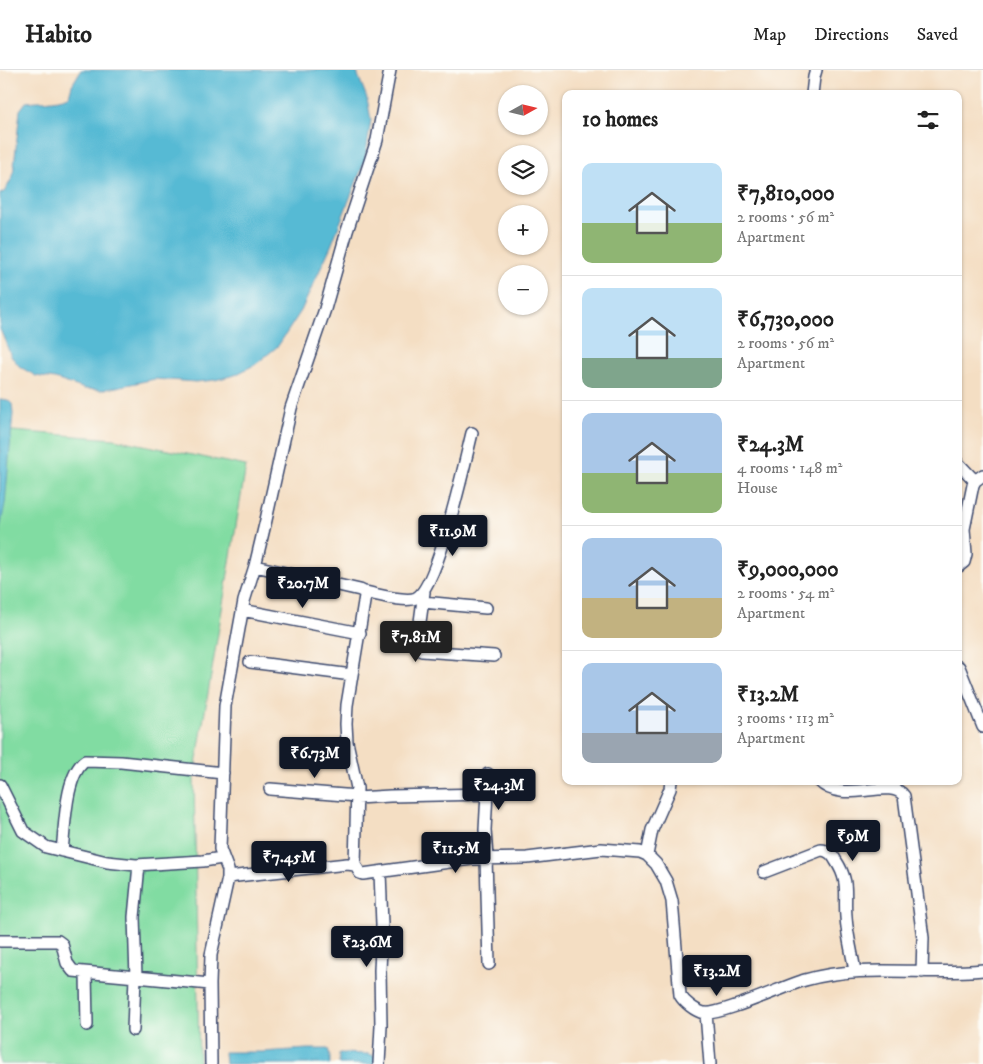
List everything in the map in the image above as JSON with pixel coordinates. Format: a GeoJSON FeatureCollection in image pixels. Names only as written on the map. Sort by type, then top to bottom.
{"type":"FeatureCollection","features":[{"type":"Feature","properties":{"kind":"street"},"geometry":{"type":"LineString","coordinates":[[210,1064],[211,955],[228,876],[228,870],[220,850],[225,706],[242,610],[255,566],[287,422],[325,309],[347,231],[377,140],[390,70]]}},
{"type":"Feature","properties":{"kind":"street"},"geometry":{"type":"LineString","coordinates":[[812,90],[816,70]]}},
{"type":"Feature","properties":{"kind":"street"},"geometry":{"type":"LineString","coordinates":[[472,433],[440,557],[424,597],[418,649],[422,651],[494,656]]}},
{"type":"Feature","properties":{"kind":"street"},"geometry":{"type":"LineString","coordinates":[[962,466],[979,478],[964,529],[966,554],[962,564]]}},
{"type":"Feature","properties":{"kind":"street"},"geometry":{"type":"LineString","coordinates":[[255,566],[364,592],[406,599],[424,597],[486,608]]}},
{"type":"Feature","properties":{"kind":"street"},"geometry":{"type":"LineString","coordinates":[[357,869],[357,788],[347,742],[346,724],[347,705],[366,600],[364,592]]}},
{"type":"Feature","properties":{"kind":"street"},"geometry":{"type":"LineString","coordinates":[[242,610],[360,633]]}},
{"type":"Feature","properties":{"kind":"street"},"geometry":{"type":"LineString","coordinates":[[250,662],[352,675]]}},
{"type":"Feature","properties":{"kind":"street"},"geometry":{"type":"LineString","coordinates":[[964,696],[983,727]]}},
{"type":"Feature","properties":{"kind":"street"},"geometry":{"type":"LineString","coordinates":[[62,850],[70,784],[76,770],[85,761],[121,762],[223,772]]}},
{"type":"Feature","properties":{"kind":"street"},"geometry":{"type":"LineString","coordinates":[[488,774],[486,854],[489,964]]}},
{"type":"Feature","properties":{"kind":"street"},"geometry":{"type":"LineString","coordinates":[[0,785],[23,831],[46,847],[107,862],[139,865],[222,858]]}},
{"type":"Feature","properties":{"kind":"street"},"geometry":{"type":"LineString","coordinates":[[647,855],[652,830],[670,785]]}},
{"type":"Feature","properties":{"kind":"street"},"geometry":{"type":"LineString","coordinates":[[824,785],[844,792],[863,792],[894,788],[900,790],[904,796],[923,938],[922,972]]}},
{"type":"Feature","properties":{"kind":"street"},"geometry":{"type":"LineString","coordinates":[[270,789],[357,797],[487,794]]}},
{"type":"Feature","properties":{"kind":"street"},"geometry":{"type":"LineString","coordinates":[[228,876],[347,864],[357,869],[380,872],[471,859],[486,854],[527,858],[601,849],[640,852],[647,855],[656,864],[666,882],[672,900],[680,995],[682,999],[694,1008],[706,1013],[726,1009],[783,987],[827,974],[855,971],[961,972],[983,970]]}},
{"type":"Feature","properties":{"kind":"street"},"geometry":{"type":"LineString","coordinates":[[764,872],[821,850],[827,851],[834,858],[841,868],[846,884],[845,916],[855,971]]}},
{"type":"Feature","properties":{"kind":"street"},"geometry":{"type":"LineString","coordinates":[[133,1030],[135,977],[134,917],[139,865]]}},
{"type":"Feature","properties":{"kind":"street"},"geometry":{"type":"LineString","coordinates":[[379,1064],[382,925],[380,872]]}},
{"type":"Feature","properties":{"kind":"street"},"geometry":{"type":"LineString","coordinates":[[0,941],[58,941],[62,944],[70,970],[73,972],[210,984]]}},
{"type":"Feature","properties":{"kind":"street"},"geometry":{"type":"LineString","coordinates":[[86,973],[86,1024]]}},
{"type":"Feature","properties":{"kind":"street"},"geometry":{"type":"LineString","coordinates":[[706,1013],[710,1064]]}},
{"type":"Feature","properties":{"kind":"green space"},"geometry":{"type":"Polygon","coordinates":[[[0,430],[114,439],[246,466],[194,777],[199,1064],[0,1064],[0,430]]]}},
{"type":"Feature","properties":{"kind":"water"},"geometry":{"type":"Polygon","coordinates":[[[81,70],[356,70],[367,98],[371,120],[365,160],[331,246],[301,311],[278,346],[256,364],[235,375],[215,380],[196,382],[155,379],[102,390],[85,389],[55,379],[36,376],[20,367],[11,356],[0,329],[0,194],[5,191],[13,176],[20,110],[26,102],[53,100],[69,96],[72,85],[81,70]]]}},
{"type":"Feature","properties":{"kind":"water"},"geometry":{"type":"Polygon","coordinates":[[[0,399],[8,400],[12,404],[13,414],[5,503],[0,529],[0,399]]]}},
{"type":"Feature","properties":{"kind":"water"},"geometry":{"type":"Polygon","coordinates":[[[328,1049],[330,1064],[225,1064],[224,1052],[328,1049]]]}},
{"type":"Feature","properties":{"kind":"water"},"geometry":{"type":"Polygon","coordinates":[[[339,1053],[375,1056],[376,1064],[339,1064],[339,1053]]]}}]}
